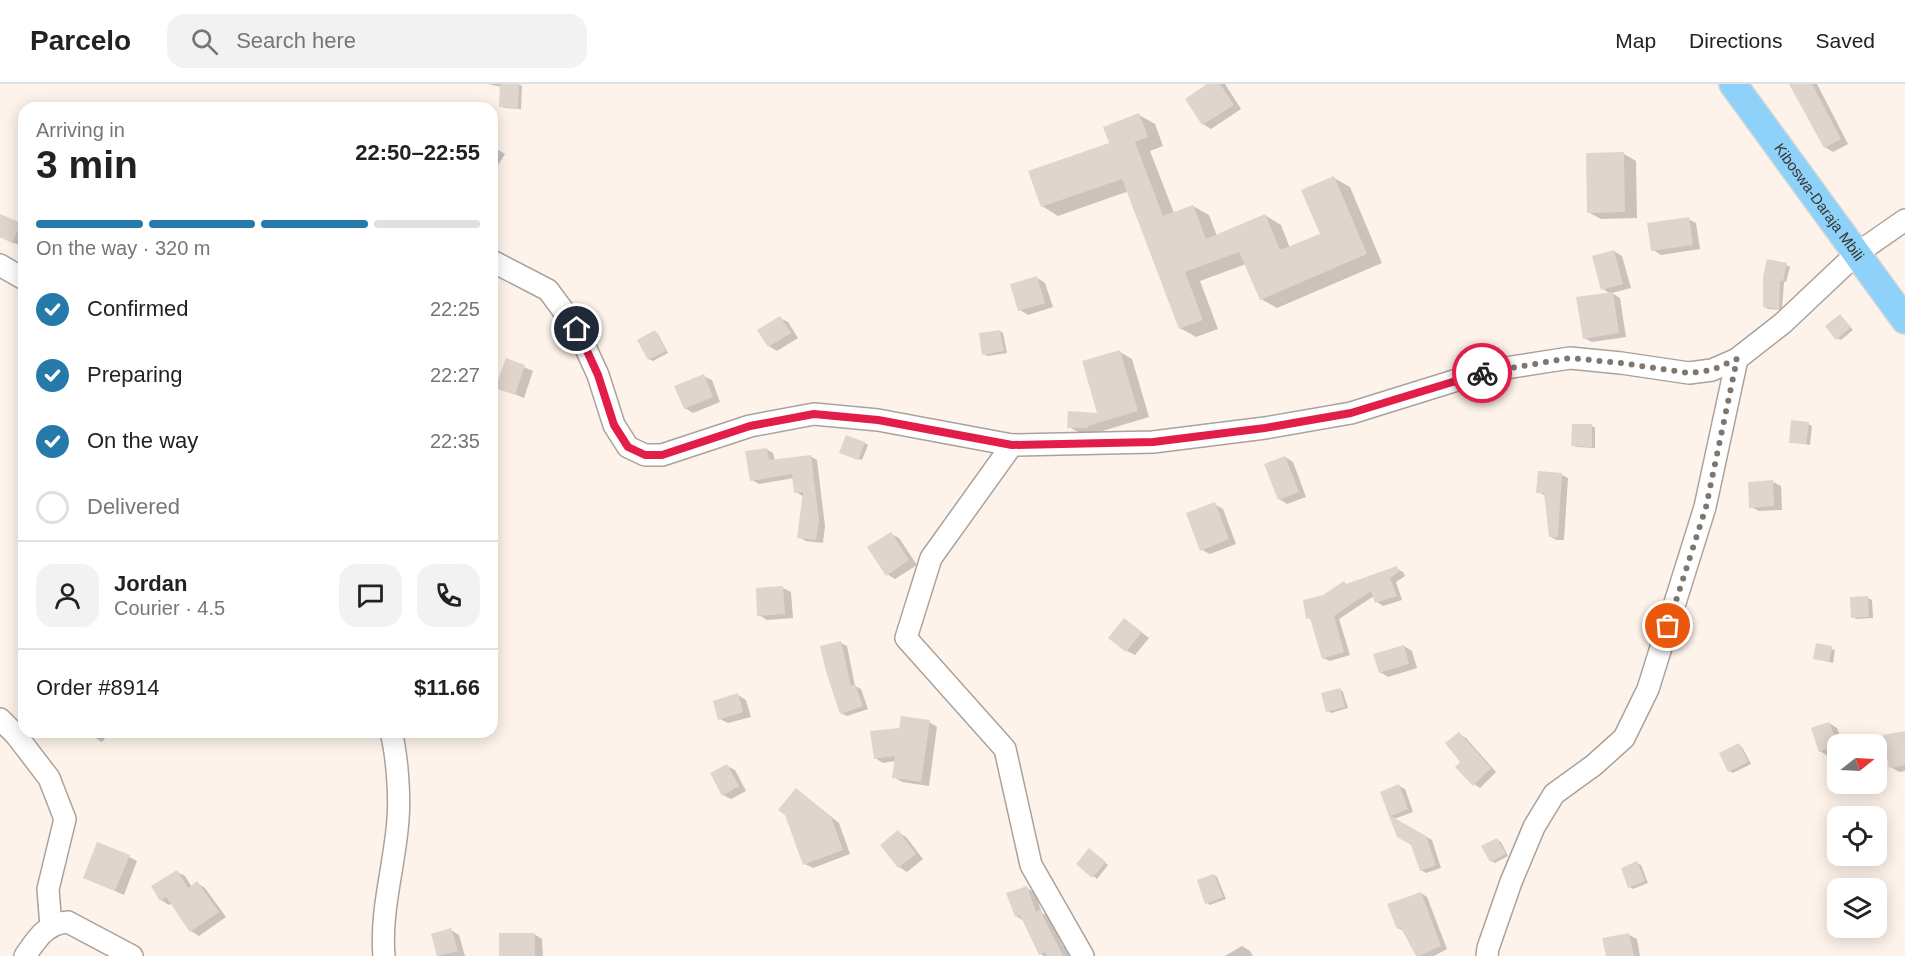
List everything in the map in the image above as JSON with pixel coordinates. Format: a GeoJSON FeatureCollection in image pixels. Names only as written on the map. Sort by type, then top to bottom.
{"type":"FeatureCollection","features":[{"type":"Feature","properties":{"kind":"main road","name":"Kiboswa-Daraja Mbili"},"geometry":{"type":"LineString","coordinates":[[1733,84],[1905,320]]}},
{"type":"Feature","properties":{"kind":"street"},"geometry":{"type":"LineString","coordinates":[[498,264],[548,290],[577,329],[598,375],[614,425],[628,447],[645,455],[662,455],[750,426],[814,414],[878,420],[1012,445],[1153,442],[1265,428],[1351,413],[1486,371],[1570,358],[1689,373],[1712,370],[1737,359],[1783,323],[1856,254],[1905,220]]}},
{"type":"Feature","properties":{"kind":"street"},"geometry":{"type":"LineString","coordinates":[[0,265],[18,276]]}},
{"type":"Feature","properties":{"kind":"street"},"geometry":{"type":"LineString","coordinates":[[1487,956],[1511,882],[1534,827],[1549,802],[1554,794],[1594,765],[1624,738],[1648,689],[1706,507],[1737,359]]}},
{"type":"Feature","properties":{"kind":"street"},"geometry":{"type":"LineString","coordinates":[[1012,445],[931,558],[906,638],[1005,749],[1031,865],[1083,956]]}},
{"type":"Feature","properties":{"kind":"street"},"geometry":{"type":"LineString","coordinates":[[0,719],[18,738]]}},
{"type":"Feature","properties":{"kind":"street"},"geometry":{"type":"LineString","coordinates":[[18,738],[49,777],[65,819],[48,889],[51,927]]}},
{"type":"Feature","properties":{"kind":"street"},"geometry":{"type":"LineString","coordinates":[[384,956],[382,931],[398,818],[393,738]]}},
{"type":"Feature","properties":{"kind":"street"},"geometry":{"type":"LineString","coordinates":[[25,956],[40,934],[59,922],[68,922],[132,956]]}},
{"type":"Feature","properties":{"kind":"building"},"geometry":{"type":"Polygon","coordinates":[[[500,84],[519,84],[518,108],[499,107],[500,84]]]}},
{"type":"Feature","properties":{"kind":"building"},"geometry":{"type":"Polygon","coordinates":[[[1207,84],[1220,84],[1234,105],[1202,125],[1185,99],[1207,84]]]}},
{"type":"Feature","properties":{"kind":"building"},"geometry":{"type":"Polygon","coordinates":[[[1789,84],[1812,84],[1841,139],[1824,148],[1789,84]]]}},
{"type":"Feature","properties":{"kind":"building"},"geometry":{"type":"Polygon","coordinates":[[[1139,113],[1148,137],[1135,142],[1163,216],[1193,205],[1206,239],[1265,214],[1280,250],[1320,234],[1301,190],[1334,176],[1367,254],[1260,300],[1239,252],[1185,272],[1203,320],[1179,329],[1122,179],[1041,207],[1028,171],[1109,143],[1103,127],[1139,113]]]}},
{"type":"Feature","properties":{"kind":"building"},"geometry":{"type":"Polygon","coordinates":[[[1624,152],[1625,212],[1587,213],[1586,153],[1624,152]]]}},
{"type":"Feature","properties":{"kind":"building"},"geometry":{"type":"Polygon","coordinates":[[[0,214],[18,222],[18,230],[12,243],[0,237],[0,214]]]}},
{"type":"Feature","properties":{"kind":"building"},"geometry":{"type":"Polygon","coordinates":[[[1689,217],[1693,245],[1651,251],[1647,223],[1689,217]]]}},
{"type":"Feature","properties":{"kind":"building"},"geometry":{"type":"Polygon","coordinates":[[[1614,250],[1623,284],[1601,290],[1592,256],[1614,250]]]}},
{"type":"Feature","properties":{"kind":"building"},"geometry":{"type":"Polygon","coordinates":[[[1767,259],[1787,263],[1783,281],[1780,281],[1779,309],[1763,307],[1763,277],[1767,259]]]}},
{"type":"Feature","properties":{"kind":"building"},"geometry":{"type":"Polygon","coordinates":[[[1037,276],[1045,303],[1018,311],[1010,284],[1037,276]]]}},
{"type":"Feature","properties":{"kind":"building"},"geometry":{"type":"Polygon","coordinates":[[[1613,292],[1619,333],[1583,339],[1576,297],[1613,292]]]}},
{"type":"Feature","properties":{"kind":"building"},"geometry":{"type":"Polygon","coordinates":[[[1840,314],[1851,327],[1836,340],[1825,326],[1840,314]]]}},
{"type":"Feature","properties":{"kind":"building"},"geometry":{"type":"Polygon","coordinates":[[[780,316],[791,333],[768,347],[757,330],[780,316]]]}},
{"type":"Feature","properties":{"kind":"building"},"geometry":{"type":"Polygon","coordinates":[[[655,330],[666,351],[648,360],[637,340],[655,330]]]}},
{"type":"Feature","properties":{"kind":"building"},"geometry":{"type":"Polygon","coordinates":[[[1000,330],[1004,351],[982,355],[979,333],[1000,330]]]}},
{"type":"Feature","properties":{"kind":"building"},"geometry":{"type":"Polygon","coordinates":[[[1120,350],[1138,411],[1088,426],[1088,428],[1067,428],[1068,411],[1097,413],[1082,361],[1120,350]]]}},
{"type":"Feature","properties":{"kind":"building"},"geometry":{"type":"Polygon","coordinates":[[[506,358],[525,365],[515,395],[498,389],[498,380],[506,358]]]}},
{"type":"Feature","properties":{"kind":"building"},"geometry":{"type":"Polygon","coordinates":[[[704,374],[713,397],[684,409],[674,386],[704,374]]]}},
{"type":"Feature","properties":{"kind":"building"},"geometry":{"type":"Polygon","coordinates":[[[1791,420],[1809,422],[1806,444],[1789,443],[1791,420]]]}},
{"type":"Feature","properties":{"kind":"building"},"geometry":{"type":"Polygon","coordinates":[[[1572,424],[1592,424],[1592,447],[1571,446],[1572,424]]]}},
{"type":"Feature","properties":{"kind":"building"},"geometry":{"type":"Polygon","coordinates":[[[846,435],[865,442],[858,460],[839,453],[846,435]]]}},
{"type":"Feature","properties":{"kind":"building"},"geometry":{"type":"Polygon","coordinates":[[[767,448],[769,460],[811,455],[819,521],[816,540],[797,538],[803,492],[794,493],[792,474],[750,481],[745,451],[767,448]]]}},
{"type":"Feature","properties":{"kind":"building"},"geometry":{"type":"Polygon","coordinates":[[[1285,456],[1299,492],[1278,500],[1264,464],[1285,456]]]}},
{"type":"Feature","properties":{"kind":"building"},"geometry":{"type":"Polygon","coordinates":[[[1538,471],[1562,473],[1558,537],[1549,537],[1544,493],[1536,493],[1538,471]]]}},
{"type":"Feature","properties":{"kind":"building"},"geometry":{"type":"Polygon","coordinates":[[[1773,480],[1774,506],[1749,508],[1748,482],[1773,480]]]}},
{"type":"Feature","properties":{"kind":"building"},"geometry":{"type":"Polygon","coordinates":[[[1215,502],[1229,539],[1200,551],[1186,513],[1215,502]]]}},
{"type":"Feature","properties":{"kind":"building"},"geometry":{"type":"Polygon","coordinates":[[[891,532],[909,560],[886,576],[867,547],[891,532]]]}},
{"type":"Feature","properties":{"kind":"building"},"geometry":{"type":"Polygon","coordinates":[[[1397,566],[1399,572],[1390,578],[1397,596],[1375,603],[1371,591],[1334,616],[1344,652],[1322,659],[1310,618],[1306,619],[1303,600],[1323,595],[1344,581],[1346,584],[1397,566]]]}},
{"type":"Feature","properties":{"kind":"building"},"geometry":{"type":"Polygon","coordinates":[[[783,586],[785,614],[757,616],[756,588],[783,586]]]}},
{"type":"Feature","properties":{"kind":"building"},"geometry":{"type":"Polygon","coordinates":[[[1868,596],[1869,617],[1851,618],[1850,597],[1868,596]]]}},
{"type":"Feature","properties":{"kind":"building"},"geometry":{"type":"Polygon","coordinates":[[[1124,618],[1142,632],[1126,652],[1108,638],[1124,618]]]}},
{"type":"Feature","properties":{"kind":"building"},"geometry":{"type":"Polygon","coordinates":[[[841,641],[851,686],[855,684],[863,706],[840,714],[820,646],[841,641]]]}},
{"type":"Feature","properties":{"kind":"building"},"geometry":{"type":"Polygon","coordinates":[[[1816,643],[1832,646],[1829,662],[1813,659],[1816,643]]]}},
{"type":"Feature","properties":{"kind":"building"},"geometry":{"type":"Polygon","coordinates":[[[1404,645],[1409,664],[1379,673],[1373,654],[1404,645]]]}},
{"type":"Feature","properties":{"kind":"building"},"geometry":{"type":"Polygon","coordinates":[[[1340,688],[1345,707],[1326,712],[1321,693],[1340,688]]]}},
{"type":"Feature","properties":{"kind":"building"},"geometry":{"type":"Polygon","coordinates":[[[738,693],[743,712],[718,720],[713,701],[738,693]]]}},
{"type":"Feature","properties":{"kind":"building"},"geometry":{"type":"Polygon","coordinates":[[[901,716],[930,720],[921,782],[892,778],[895,756],[874,759],[870,731],[899,728],[901,716]]]}},
{"type":"Feature","properties":{"kind":"building"},"geometry":{"type":"Polygon","coordinates":[[[1829,722],[1834,734],[1827,734],[1827,749],[1819,752],[1811,728],[1829,722]]]}},
{"type":"Feature","properties":{"kind":"building"},"geometry":{"type":"Polygon","coordinates":[[[1905,731],[1905,765],[1889,768],[1887,734],[1905,731]]]}},
{"type":"Feature","properties":{"kind":"building"},"geometry":{"type":"Polygon","coordinates":[[[1459,732],[1491,768],[1473,786],[1455,767],[1460,762],[1445,743],[1459,732]]]}},
{"type":"Feature","properties":{"kind":"building"},"geometry":{"type":"Polygon","coordinates":[[[1739,743],[1748,762],[1728,772],[1719,753],[1739,743]]]}},
{"type":"Feature","properties":{"kind":"building"},"geometry":{"type":"Polygon","coordinates":[[[727,764],[739,786],[722,796],[710,773],[727,764]]]}},
{"type":"Feature","properties":{"kind":"building"},"geometry":{"type":"Polygon","coordinates":[[[1399,784],[1408,809],[1391,816],[1426,836],[1436,865],[1420,871],[1411,845],[1397,837],[1380,792],[1399,784]]]}},
{"type":"Feature","properties":{"kind":"building"},"geometry":{"type":"Polygon","coordinates":[[[796,788],[831,817],[843,850],[803,865],[785,815],[778,810],[796,788]]]}},
{"type":"Feature","properties":{"kind":"building"},"geometry":{"type":"Polygon","coordinates":[[[898,830],[916,854],[898,868],[880,845],[898,830]]]}},
{"type":"Feature","properties":{"kind":"building"},"geometry":{"type":"Polygon","coordinates":[[[1497,838],[1506,854],[1490,862],[1481,846],[1497,838]]]}},
{"type":"Feature","properties":{"kind":"building"},"geometry":{"type":"Polygon","coordinates":[[[97,842],[130,855],[115,891],[83,878],[97,842]]]}},
{"type":"Feature","properties":{"kind":"building"},"geometry":{"type":"Polygon","coordinates":[[[1089,848],[1106,862],[1092,878],[1076,864],[1089,848]]]}},
{"type":"Feature","properties":{"kind":"building"},"geometry":{"type":"Polygon","coordinates":[[[1637,861],[1645,881],[1628,888],[1621,868],[1637,861]]]}},
{"type":"Feature","properties":{"kind":"building"},"geometry":{"type":"Polygon","coordinates":[[[177,870],[188,888],[197,881],[219,912],[190,932],[166,897],[160,901],[151,886],[177,870]]]}},
{"type":"Feature","properties":{"kind":"building"},"geometry":{"type":"Polygon","coordinates":[[[1214,874],[1223,897],[1205,904],[1197,880],[1214,874]]]}},
{"type":"Feature","properties":{"kind":"building"},"geometry":{"type":"Polygon","coordinates":[[[1027,886],[1036,912],[1040,910],[1063,956],[1047,956],[1045,952],[1039,955],[1020,915],[1015,917],[1006,893],[1027,886]]]}},
{"type":"Feature","properties":{"kind":"building"},"geometry":{"type":"Polygon","coordinates":[[[1421,892],[1441,946],[1416,956],[1401,928],[1397,929],[1387,904],[1421,892]]]}},
{"type":"Feature","properties":{"kind":"building"},"geometry":{"type":"Polygon","coordinates":[[[451,928],[458,951],[437,956],[431,934],[451,928]]]}},
{"type":"Feature","properties":{"kind":"building"},"geometry":{"type":"Polygon","coordinates":[[[499,933],[535,933],[535,956],[499,956],[499,933]]]}},
{"type":"Feature","properties":{"kind":"building"},"geometry":{"type":"Polygon","coordinates":[[[1629,933],[1634,956],[1606,956],[1602,938],[1629,933]]]}},
{"type":"Feature","properties":{"kind":"way so far"},"geometry":{"type":"LineString","coordinates":[[1482,373],[1570,358],[1689,373],[1712,370],[1737,359],[1706,507],[1668,626]]}},
{"type":"Feature","properties":{"kind":"route"},"geometry":{"type":"LineString","coordinates":[[577,329],[598,375],[614,425],[628,447],[645,455],[662,455],[750,426],[814,414],[878,420],[1012,445],[1153,442],[1265,428],[1351,413],[1482,373]]}}]}
